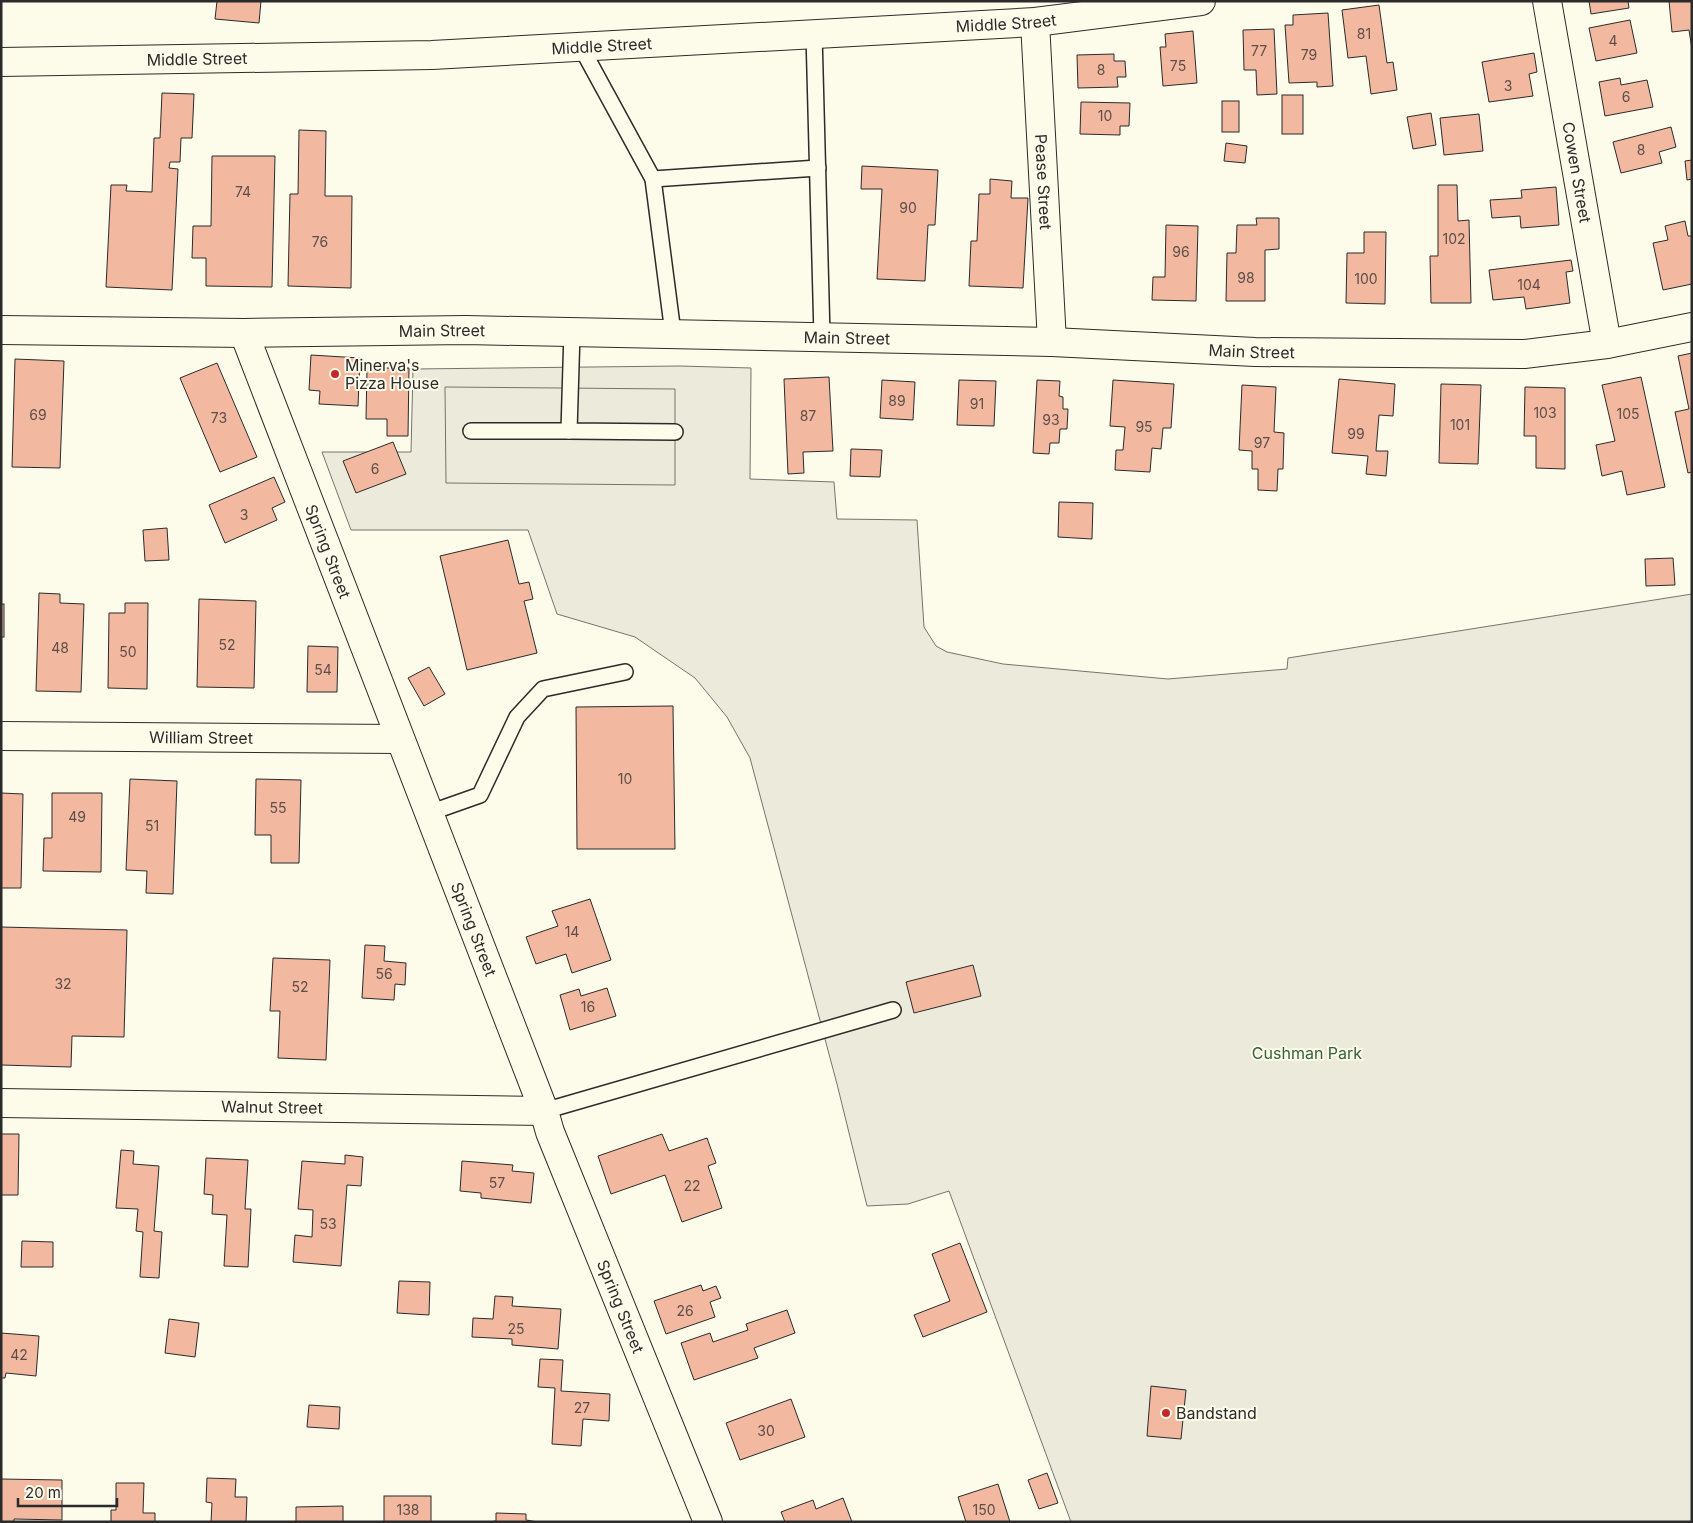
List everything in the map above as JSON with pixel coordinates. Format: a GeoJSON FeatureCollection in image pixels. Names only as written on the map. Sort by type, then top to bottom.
{"type":"FeatureCollection","features":[{"type":"Feature","properties":{"kind":"street","name":"Middle Street"},"geometry":{"type":"LineString","coordinates":[[1,62],[432,55],[1035,22],[1202,1]]}},
{"type":"Feature","properties":{"kind":"street","name":"Cowen Street"},"geometry":{"type":"LineString","coordinates":[[1548,1],[1607,344]]}},
{"type":"Feature","properties":{"kind":"street","name":"Pease Street"},"geometry":{"type":"LineString","coordinates":[[1035,22],[1052,342]]}},
{"type":"Feature","properties":{"kind":"street","name":"Main Street"},"geometry":{"type":"LineString","coordinates":[[1,330],[244,333],[466,330],[673,333],[1052,342],[1255,352],[1524,354],[1607,344],[1692,327]]}},
{"type":"Feature","properties":{"kind":"street","name":"Spring Street"},"geometry":{"type":"LineString","coordinates":[[244,333],[544,1111],[550,1132],[708,1522]]}},
{"type":"Feature","properties":{"kind":"street","name":"William Street"},"geometry":{"type":"LineString","coordinates":[[1,736],[400,739]]}},
{"type":"Feature","properties":{"kind":"street","name":"Walnut Street"},"geometry":{"type":"LineString","coordinates":[[1,1103],[544,1111]]}},
{"type":"Feature","properties":{"kind":"lane"},"geometry":{"type":"LineString","coordinates":[[814,34],[822,336]]}},
{"type":"Feature","properties":{"kind":"lane"},"geometry":{"type":"LineString","coordinates":[[581,47],[653,179],[673,333]]}},
{"type":"Feature","properties":{"kind":"lane"},"geometry":{"type":"LineString","coordinates":[[653,179],[818,168]]}},
{"type":"Feature","properties":{"kind":"lane"},"geometry":{"type":"LineString","coordinates":[[569,432],[572,332]]}},
{"type":"Feature","properties":{"kind":"lane"},"geometry":{"type":"LineString","coordinates":[[471,431],[675,432]]}},
{"type":"Feature","properties":{"kind":"lane"},"geometry":{"type":"LineString","coordinates":[[429,813],[480,795],[516,717],[543,689],[625,672]]}},
{"type":"Feature","properties":{"kind":"lane"},"geometry":{"type":"LineString","coordinates":[[544,1111],[893,1010]]}},
{"type":"Feature","properties":{"kind":"green space","name":"Cushman Park"},"geometry":{"type":"Polygon","coordinates":[[[680,366],[751,368],[750,479],[834,482],[837,519],[917,520],[924,627],[936,646],[947,652],[1003,664],[1168,679],[1287,669],[1288,658],[1692,594],[1692,1522],[1071,1522],[949,1191],[908,1204],[867,1206],[837,1084],[750,758],[727,717],[695,678],[635,637],[557,614],[528,530],[351,530],[322,452],[411,452],[413,369],[680,366]]]}},
{"type":"Feature","properties":{"kind":"shaded area"},"geometry":{"type":"Polygon","coordinates":[[[445,387],[675,389],[675,485],[446,483],[445,387]]]}},
{"type":"Feature","properties":{"kind":"building"},"geometry":{"type":"Polygon","coordinates":[[[217,1],[261,1],[259,23],[215,19],[217,1]]]}},
{"type":"Feature","properties":{"kind":"building"},"geometry":{"type":"Polygon","coordinates":[[[1589,1],[1628,1],[1629,8],[1591,14],[1589,1]]]}},
{"type":"Feature","properties":{"kind":"building"},"geometry":{"type":"Polygon","coordinates":[[[1669,1],[1692,1],[1692,49],[1689,30],[1672,32],[1669,1]]]}},
{"type":"Feature","properties":{"kind":"building"},"geometry":{"type":"Polygon","coordinates":[[[1379,5],[1387,63],[1393,62],[1397,90],[1371,94],[1366,56],[1348,58],[1342,10],[1379,5]]]}},
{"type":"Feature","properties":{"kind":"building"},"geometry":{"type":"Polygon","coordinates":[[[1328,13],[1333,86],[1317,87],[1317,82],[1289,83],[1285,25],[1293,25],[1293,15],[1328,13]]]}},
{"type":"Feature","properties":{"kind":"building"},"geometry":{"type":"Polygon","coordinates":[[[1630,20],[1637,53],[1596,61],[1589,28],[1630,20]]]}},
{"type":"Feature","properties":{"kind":"building"},"geometry":{"type":"Polygon","coordinates":[[[1274,29],[1277,94],[1257,95],[1256,70],[1244,70],[1243,30],[1274,29]]]}},
{"type":"Feature","properties":{"kind":"building"},"geometry":{"type":"Polygon","coordinates":[[[1193,31],[1197,83],[1163,86],[1160,47],[1166,47],[1165,34],[1193,31]]]}},
{"type":"Feature","properties":{"kind":"building"},"geometry":{"type":"Polygon","coordinates":[[[1534,53],[1537,72],[1529,74],[1533,96],[1489,102],[1482,62],[1534,53]]]}},
{"type":"Feature","properties":{"kind":"building"},"geometry":{"type":"Polygon","coordinates":[[[1114,54],[1114,61],[1125,61],[1126,77],[1117,77],[1118,87],[1078,88],[1077,55],[1114,54]]]}},
{"type":"Feature","properties":{"kind":"building"},"geometry":{"type":"Polygon","coordinates":[[[1620,78],[1621,85],[1647,80],[1653,107],[1605,116],[1599,82],[1620,78]]]}},
{"type":"Feature","properties":{"kind":"building"},"geometry":{"type":"Polygon","coordinates":[[[162,93],[194,94],[192,138],[181,138],[180,162],[170,162],[169,168],[178,169],[172,290],[106,287],[111,185],[127,185],[126,191],[152,192],[154,138],[160,138],[162,93]]]}},
{"type":"Feature","properties":{"kind":"building"},"geometry":{"type":"Polygon","coordinates":[[[1282,95],[1303,95],[1303,134],[1282,134],[1282,95]]]}},
{"type":"Feature","properties":{"kind":"building"},"geometry":{"type":"Polygon","coordinates":[[[1222,101],[1239,101],[1239,132],[1222,132],[1222,101]]]}},
{"type":"Feature","properties":{"kind":"building"},"geometry":{"type":"Polygon","coordinates":[[[1081,102],[1130,103],[1129,126],[1120,126],[1120,135],[1080,134],[1081,102]]]}},
{"type":"Feature","properties":{"kind":"building"},"geometry":{"type":"Polygon","coordinates":[[[1431,113],[1436,145],[1413,149],[1407,117],[1431,113]]]}},
{"type":"Feature","properties":{"kind":"building"},"geometry":{"type":"Polygon","coordinates":[[[1479,114],[1483,151],[1444,155],[1440,118],[1479,114]]]}},
{"type":"Feature","properties":{"kind":"building"},"geometry":{"type":"Polygon","coordinates":[[[1671,127],[1676,147],[1659,152],[1662,163],[1621,173],[1613,142],[1671,127]]]}},
{"type":"Feature","properties":{"kind":"building"},"geometry":{"type":"Polygon","coordinates":[[[299,130],[326,131],[325,196],[352,196],[351,288],[288,286],[290,194],[298,194],[299,130]]]}},
{"type":"Feature","properties":{"kind":"building"},"geometry":{"type":"Polygon","coordinates":[[[1226,143],[1247,146],[1245,163],[1224,161],[1226,143]]]}},
{"type":"Feature","properties":{"kind":"building"},"geometry":{"type":"Polygon","coordinates":[[[212,156],[275,156],[272,287],[206,286],[206,258],[192,258],[193,226],[211,226],[212,156]]]}},
{"type":"Feature","properties":{"kind":"building"},"geometry":{"type":"Polygon","coordinates":[[[1692,160],[1692,179],[1687,180],[1685,161],[1692,160]]]}},
{"type":"Feature","properties":{"kind":"building"},"geometry":{"type":"Polygon","coordinates":[[[862,166],[938,170],[935,225],[928,225],[925,281],[877,279],[882,189],[861,189],[862,166]]]}},
{"type":"Feature","properties":{"kind":"building"},"geometry":{"type":"Polygon","coordinates":[[[990,179],[1012,181],[1011,198],[1028,198],[1023,288],[969,286],[971,241],[977,241],[979,194],[990,194],[990,179]]]}},
{"type":"Feature","properties":{"kind":"building"},"geometry":{"type":"Polygon","coordinates":[[[1438,185],[1457,185],[1458,221],[1469,220],[1471,303],[1431,303],[1430,256],[1438,256],[1438,185]]]}},
{"type":"Feature","properties":{"kind":"building"},"geometry":{"type":"Polygon","coordinates":[[[1556,187],[1559,225],[1521,228],[1520,216],[1492,218],[1490,200],[1522,198],[1521,190],[1556,187]]]}},
{"type":"Feature","properties":{"kind":"building"},"geometry":{"type":"Polygon","coordinates":[[[1256,218],[1279,218],[1279,249],[1265,250],[1265,301],[1226,301],[1227,253],[1236,253],[1237,225],[1257,225],[1256,218]]]}},
{"type":"Feature","properties":{"kind":"building"},"geometry":{"type":"Polygon","coordinates":[[[1685,221],[1688,236],[1692,236],[1692,284],[1663,290],[1653,243],[1668,240],[1665,226],[1685,221]]]}},
{"type":"Feature","properties":{"kind":"building"},"geometry":{"type":"Polygon","coordinates":[[[1166,225],[1198,226],[1196,301],[1152,300],[1153,277],[1165,277],[1166,225]]]}},
{"type":"Feature","properties":{"kind":"building"},"geometry":{"type":"Polygon","coordinates":[[[1364,232],[1386,232],[1385,304],[1346,303],[1347,253],[1364,253],[1364,232]]]}},
{"type":"Feature","properties":{"kind":"building"},"geometry":{"type":"Polygon","coordinates":[[[1571,260],[1573,271],[1566,272],[1570,303],[1526,309],[1524,297],[1493,300],[1489,270],[1571,260]]]}},
{"type":"Feature","properties":{"kind":"building"},"geometry":{"type":"Polygon","coordinates":[[[1692,353],[1692,472],[1688,473],[1675,412],[1689,409],[1678,356],[1692,353]]]}},
{"type":"Feature","properties":{"kind":"building","name":"Minerva's Pizza House"},"geometry":{"type":"Polygon","coordinates":[[[311,355],[360,358],[358,406],[319,404],[320,391],[309,390],[311,355]]]}},
{"type":"Feature","properties":{"kind":"building"},"geometry":{"type":"Polygon","coordinates":[[[15,359],[64,361],[60,468],[12,467],[15,359]]]}},
{"type":"Feature","properties":{"kind":"building"},"geometry":{"type":"Polygon","coordinates":[[[217,363],[257,457],[220,472],[180,378],[217,363]]]}},
{"type":"Feature","properties":{"kind":"building"},"geometry":{"type":"Polygon","coordinates":[[[367,368],[409,368],[408,436],[387,436],[387,419],[366,419],[367,368]]]}},
{"type":"Feature","properties":{"kind":"building"},"geometry":{"type":"Polygon","coordinates":[[[829,377],[833,451],[803,452],[804,473],[788,474],[784,379],[829,377]]]}},
{"type":"Feature","properties":{"kind":"building"},"geometry":{"type":"Polygon","coordinates":[[[1641,377],[1665,487],[1627,495],[1622,471],[1602,476],[1596,445],[1615,441],[1602,385],[1641,377]]]}},
{"type":"Feature","properties":{"kind":"building"},"geometry":{"type":"Polygon","coordinates":[[[1339,379],[1395,384],[1393,416],[1379,415],[1376,451],[1388,451],[1386,476],[1366,474],[1368,456],[1332,453],[1339,379]]]}},
{"type":"Feature","properties":{"kind":"building"},"geometry":{"type":"Polygon","coordinates":[[[882,380],[915,382],[913,420],[880,418],[882,380]]]}},
{"type":"Feature","properties":{"kind":"building"},"geometry":{"type":"Polygon","coordinates":[[[959,380],[996,381],[994,426],[957,425],[959,380]]]}},
{"type":"Feature","properties":{"kind":"building"},"geometry":{"type":"Polygon","coordinates":[[[1037,380],[1060,381],[1059,396],[1063,397],[1063,409],[1068,409],[1067,429],[1060,429],[1059,443],[1050,443],[1049,454],[1033,453],[1037,380]]]}},
{"type":"Feature","properties":{"kind":"building"},"geometry":{"type":"Polygon","coordinates":[[[1113,380],[1174,384],[1171,428],[1163,428],[1161,449],[1152,448],[1150,472],[1115,470],[1116,450],[1123,450],[1125,427],[1110,426],[1113,380]]]}},
{"type":"Feature","properties":{"kind":"building"},"geometry":{"type":"Polygon","coordinates":[[[1441,384],[1481,385],[1478,464],[1439,463],[1441,384]]]}},
{"type":"Feature","properties":{"kind":"building"},"geometry":{"type":"Polygon","coordinates":[[[1242,385],[1276,387],[1274,432],[1284,433],[1283,469],[1278,469],[1277,491],[1258,490],[1258,469],[1252,469],[1252,451],[1239,450],[1242,385]]]}},
{"type":"Feature","properties":{"kind":"building"},"geometry":{"type":"Polygon","coordinates":[[[1525,387],[1565,388],[1565,469],[1536,468],[1536,436],[1524,436],[1525,387]]]}},
{"type":"Feature","properties":{"kind":"building"},"geometry":{"type":"Polygon","coordinates":[[[393,442],[406,474],[356,493],[343,461],[393,442]]]}},
{"type":"Feature","properties":{"kind":"building"},"geometry":{"type":"Polygon","coordinates":[[[851,449],[882,450],[880,477],[850,476],[851,449]]]}},
{"type":"Feature","properties":{"kind":"building"},"geometry":{"type":"Polygon","coordinates":[[[274,477],[285,502],[272,508],[277,520],[225,543],[209,505],[274,477]]]}},
{"type":"Feature","properties":{"kind":"building"},"geometry":{"type":"Polygon","coordinates":[[[1059,502],[1093,503],[1092,539],[1058,537],[1059,502]]]}},
{"type":"Feature","properties":{"kind":"building"},"geometry":{"type":"Polygon","coordinates":[[[167,528],[169,560],[145,561],[143,530],[167,528]]]}},
{"type":"Feature","properties":{"kind":"building"},"geometry":{"type":"Polygon","coordinates":[[[508,540],[519,584],[529,582],[533,599],[524,601],[537,653],[467,670],[440,556],[508,540]]]}},
{"type":"Feature","properties":{"kind":"building"},"geometry":{"type":"Polygon","coordinates":[[[1673,558],[1675,585],[1646,586],[1645,559],[1673,558]]]}},
{"type":"Feature","properties":{"kind":"building"},"geometry":{"type":"Polygon","coordinates":[[[39,593],[60,594],[60,603],[84,604],[81,692],[36,691],[39,593]]]}},
{"type":"Feature","properties":{"kind":"building"},"geometry":{"type":"Polygon","coordinates":[[[199,599],[256,601],[254,688],[197,687],[199,599]]]}},
{"type":"Feature","properties":{"kind":"building"},"geometry":{"type":"Polygon","coordinates":[[[125,603],[148,603],[147,689],[108,688],[109,613],[125,613],[125,603]]]}},
{"type":"Feature","properties":{"kind":"building"},"geometry":{"type":"Polygon","coordinates":[[[1,604],[4,604],[4,637],[1,637],[1,604]]]}},
{"type":"Feature","properties":{"kind":"building"},"geometry":{"type":"Polygon","coordinates":[[[308,646],[338,647],[337,692],[307,692],[308,646]]]}},
{"type":"Feature","properties":{"kind":"building"},"geometry":{"type":"Polygon","coordinates":[[[429,667],[445,694],[424,706],[408,678],[429,667]]]}},
{"type":"Feature","properties":{"kind":"building"},"geometry":{"type":"Polygon","coordinates":[[[673,706],[675,849],[577,849],[576,707],[673,706]]]}},
{"type":"Feature","properties":{"kind":"building"},"geometry":{"type":"Polygon","coordinates":[[[130,779],[177,781],[173,894],[146,893],[147,871],[126,870],[130,779]]]}},
{"type":"Feature","properties":{"kind":"building"},"geometry":{"type":"Polygon","coordinates":[[[256,779],[301,780],[299,863],[271,863],[271,835],[255,835],[256,779]]]}},
{"type":"Feature","properties":{"kind":"building"},"geometry":{"type":"Polygon","coordinates":[[[1,793],[23,794],[21,888],[1,888],[1,793]]]}},
{"type":"Feature","properties":{"kind":"building"},"geometry":{"type":"Polygon","coordinates":[[[52,793],[102,793],[101,872],[43,871],[44,838],[52,838],[52,793]]]}},
{"type":"Feature","properties":{"kind":"building"},"geometry":{"type":"Polygon","coordinates":[[[590,899],[611,960],[572,973],[566,954],[536,964],[526,937],[558,926],[552,911],[590,899]]]}},
{"type":"Feature","properties":{"kind":"building"},"geometry":{"type":"Polygon","coordinates":[[[1,927],[127,930],[124,1037],[72,1036],[71,1067],[1,1065],[1,927]]]}},
{"type":"Feature","properties":{"kind":"building"},"geometry":{"type":"Polygon","coordinates":[[[365,945],[385,946],[384,961],[406,963],[405,985],[395,984],[394,1000],[362,998],[365,945]]]}},
{"type":"Feature","properties":{"kind":"building"},"geometry":{"type":"Polygon","coordinates":[[[273,958],[330,960],[326,1060],[278,1058],[280,1011],[270,1011],[273,958]]]}},
{"type":"Feature","properties":{"kind":"building"},"geometry":{"type":"Polygon","coordinates":[[[973,965],[981,996],[914,1013],[906,982],[973,965]]]}},
{"type":"Feature","properties":{"kind":"building"},"geometry":{"type":"Polygon","coordinates":[[[607,988],[616,1016],[570,1030],[560,995],[579,989],[581,996],[607,988]]]}},
{"type":"Feature","properties":{"kind":"building"},"geometry":{"type":"Polygon","coordinates":[[[1,1134],[19,1134],[18,1195],[1,1195],[1,1134]]]}},
{"type":"Feature","properties":{"kind":"building"},"geometry":{"type":"Polygon","coordinates":[[[662,1134],[669,1151],[707,1138],[716,1163],[708,1166],[722,1208],[682,1222],[665,1175],[611,1194],[598,1156],[662,1134]]]}},
{"type":"Feature","properties":{"kind":"building"},"geometry":{"type":"Polygon","coordinates":[[[121,1150],[134,1151],[133,1164],[159,1166],[154,1231],[162,1232],[159,1278],[140,1277],[143,1232],[136,1231],[138,1209],[116,1208],[121,1150]]]}},
{"type":"Feature","properties":{"kind":"building"},"geometry":{"type":"Polygon","coordinates":[[[345,1155],[363,1157],[361,1186],[347,1185],[341,1266],[293,1262],[295,1235],[312,1237],[313,1210],[298,1209],[302,1161],[345,1164],[345,1155]]]}},
{"type":"Feature","properties":{"kind":"building"},"geometry":{"type":"Polygon","coordinates":[[[206,1158],[248,1160],[245,1209],[251,1209],[248,1267],[224,1266],[227,1215],[212,1214],[213,1195],[204,1194],[206,1158]]]}},
{"type":"Feature","properties":{"kind":"building"},"geometry":{"type":"Polygon","coordinates":[[[462,1161],[513,1165],[512,1171],[534,1173],[531,1203],[481,1198],[481,1193],[460,1191],[462,1161]]]}},
{"type":"Feature","properties":{"kind":"building"},"geometry":{"type":"Polygon","coordinates":[[[22,1241],[53,1242],[53,1267],[21,1267],[22,1241]]]}},
{"type":"Feature","properties":{"kind":"building"},"geometry":{"type":"Polygon","coordinates":[[[960,1243],[987,1312],[923,1337],[914,1315],[950,1301],[932,1254],[960,1243]]]}},
{"type":"Feature","properties":{"kind":"building"},"geometry":{"type":"Polygon","coordinates":[[[399,1281],[430,1282],[429,1315],[397,1313],[399,1281]]]}},
{"type":"Feature","properties":{"kind":"building"},"geometry":{"type":"Polygon","coordinates":[[[701,1285],[703,1291],[716,1286],[721,1298],[710,1302],[715,1317],[666,1334],[654,1301],[701,1285]]]}},
{"type":"Feature","properties":{"kind":"building"},"geometry":{"type":"Polygon","coordinates":[[[495,1296],[513,1297],[512,1306],[561,1309],[558,1349],[512,1345],[512,1339],[472,1337],[473,1318],[493,1319],[495,1296]]]}},
{"type":"Feature","properties":{"kind":"building"},"geometry":{"type":"Polygon","coordinates":[[[787,1310],[795,1333],[754,1348],[758,1358],[694,1380],[681,1343],[710,1333],[713,1342],[748,1330],[746,1324],[787,1310]]]}},
{"type":"Feature","properties":{"kind":"building"},"geometry":{"type":"Polygon","coordinates":[[[169,1319],[199,1323],[195,1357],[165,1353],[169,1319]]]}},
{"type":"Feature","properties":{"kind":"building"},"geometry":{"type":"Polygon","coordinates":[[[1,1333],[39,1336],[36,1376],[6,1373],[5,1378],[1,1378],[1,1333]]]}},
{"type":"Feature","properties":{"kind":"building"},"geometry":{"type":"Polygon","coordinates":[[[540,1359],[563,1360],[561,1391],[610,1394],[609,1421],[583,1419],[581,1446],[552,1444],[555,1388],[538,1387],[540,1359]]]}},
{"type":"Feature","properties":{"kind":"building","name":"Bandstand"},"geometry":{"type":"Polygon","coordinates":[[[1151,1386],[1186,1390],[1181,1439],[1147,1436],[1151,1386]]]}},
{"type":"Feature","properties":{"kind":"building"},"geometry":{"type":"Polygon","coordinates":[[[791,1399],[805,1437],[740,1460],[726,1423],[791,1399]]]}},
{"type":"Feature","properties":{"kind":"building"},"geometry":{"type":"Polygon","coordinates":[[[309,1405],[340,1407],[339,1429],[307,1427],[309,1405]]]}},
{"type":"Feature","properties":{"kind":"building"},"geometry":{"type":"Polygon","coordinates":[[[1047,1473],[1058,1503],[1039,1509],[1028,1480],[1047,1473]]]}},
{"type":"Feature","properties":{"kind":"building"},"geometry":{"type":"Polygon","coordinates":[[[207,1478],[236,1479],[235,1497],[247,1497],[246,1522],[211,1522],[212,1503],[206,1502],[207,1478]]]}},
{"type":"Feature","properties":{"kind":"building"},"geometry":{"type":"Polygon","coordinates":[[[1,1479],[62,1480],[62,1520],[14,1519],[14,1522],[1,1522],[1,1479]]]}},
{"type":"Feature","properties":{"kind":"building"},"geometry":{"type":"Polygon","coordinates":[[[116,1483],[144,1483],[143,1513],[155,1513],[155,1522],[111,1522],[111,1510],[116,1510],[116,1483]]]}},
{"type":"Feature","properties":{"kind":"building"},"geometry":{"type":"Polygon","coordinates":[[[998,1484],[1010,1522],[966,1522],[958,1497],[998,1484]]]}},
{"type":"Feature","properties":{"kind":"building"},"geometry":{"type":"Polygon","coordinates":[[[384,1496],[431,1496],[431,1522],[384,1522],[384,1496]]]}},
{"type":"Feature","properties":{"kind":"building"},"geometry":{"type":"Polygon","coordinates":[[[843,1498],[852,1522],[785,1522],[781,1512],[813,1500],[816,1509],[843,1498]]]}},
{"type":"Feature","properties":{"kind":"building"},"geometry":{"type":"Polygon","coordinates":[[[343,1506],[343,1522],[296,1522],[296,1507],[343,1506]]]}},
{"type":"Feature","properties":{"kind":"building"},"geometry":{"type":"Polygon","coordinates":[[[496,1513],[526,1514],[526,1520],[538,1522],[488,1522],[496,1521],[496,1513]]]}},
{"type":"Feature","properties":{"kind":"place","name":"Minerva's Pizza House"},"geometry":{"type":"Point","coordinates":[335,374]}},
{"type":"Feature","properties":{"kind":"place","name":"Bandstand"},"geometry":{"type":"Point","coordinates":[1166,1413]}}]}
